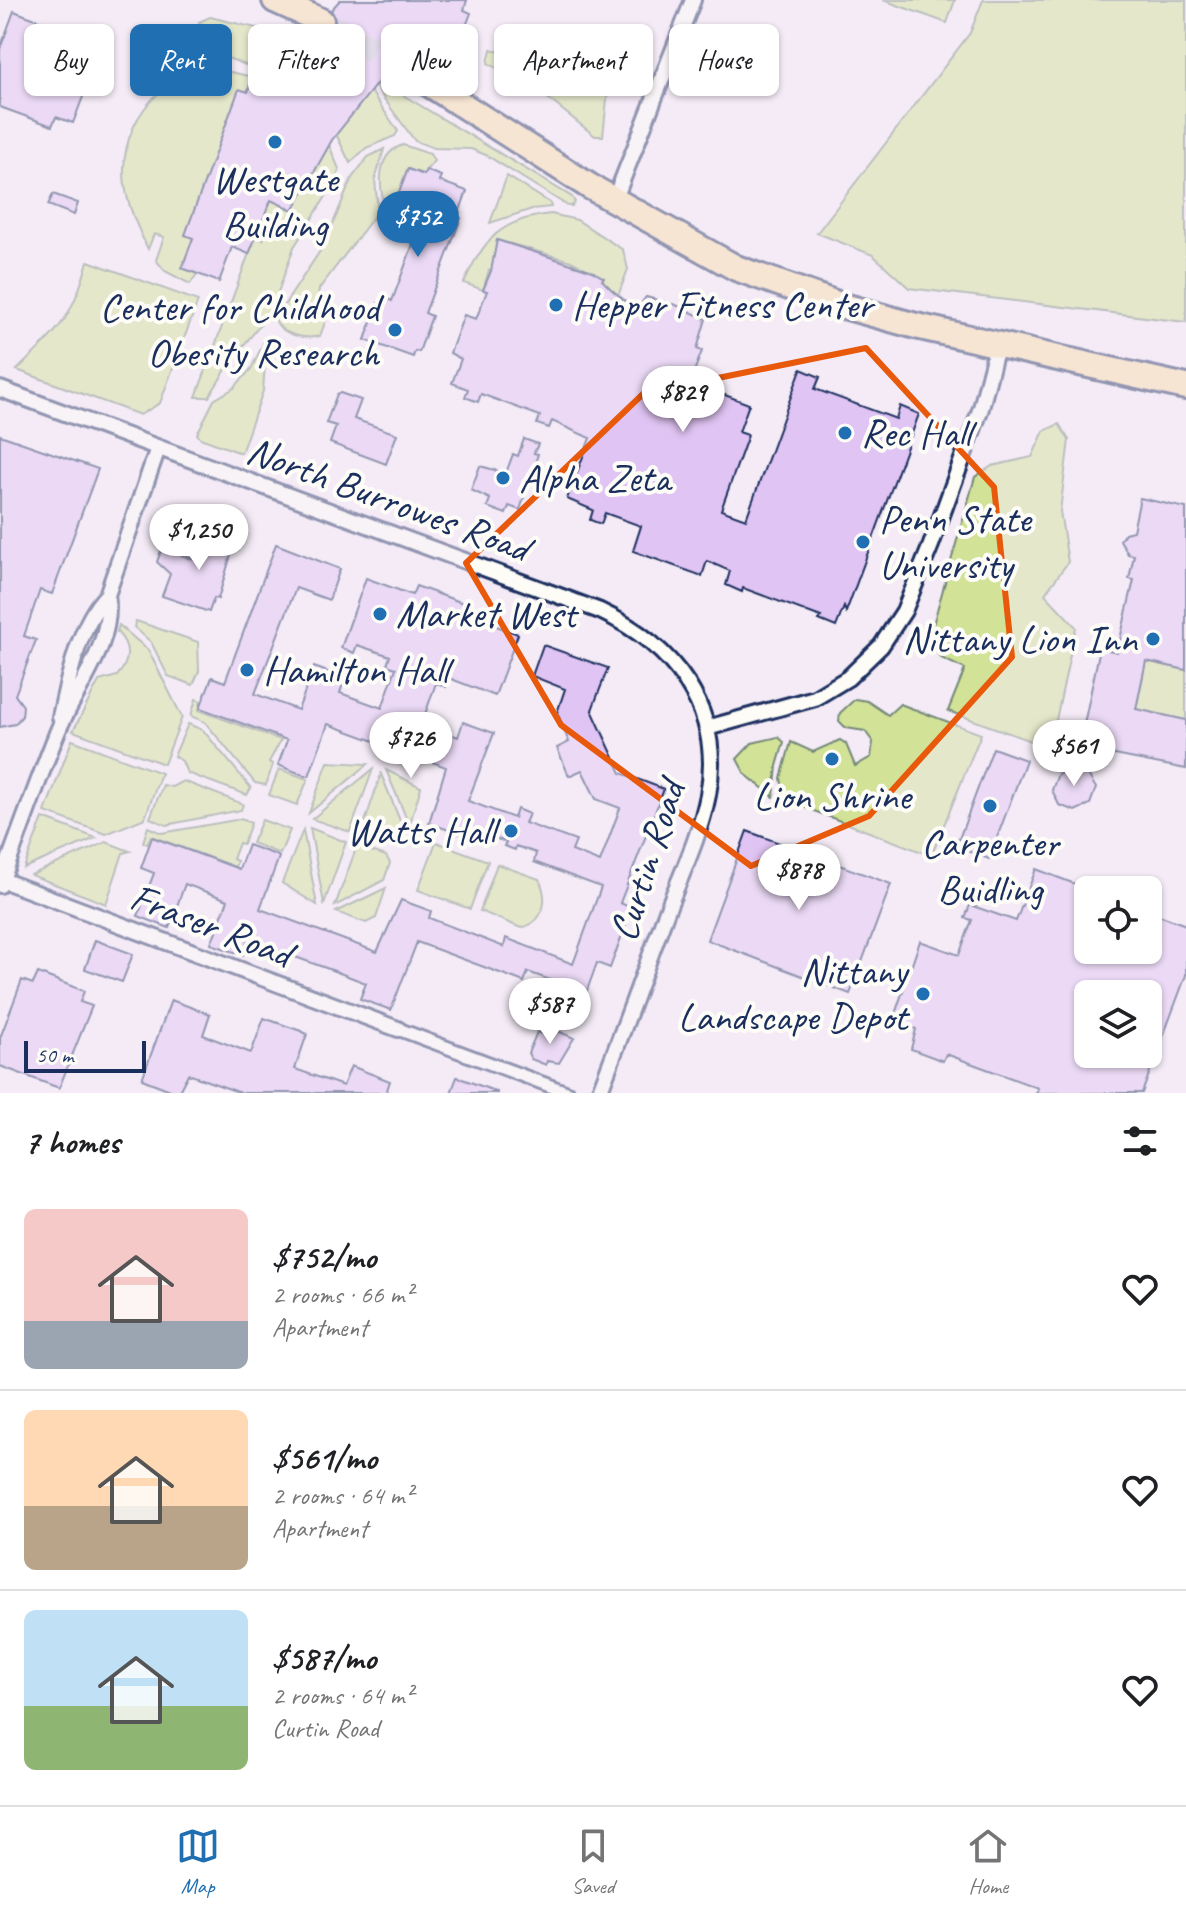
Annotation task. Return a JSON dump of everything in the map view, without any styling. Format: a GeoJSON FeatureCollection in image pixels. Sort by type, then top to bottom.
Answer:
{"type":"FeatureCollection","features":[{"type":"Feature","properties":{"kind":"main road"},"geometry":{"type":"LineString","coordinates":[[275,0],[321,21]]}},
{"type":"Feature","properties":{"kind":"main road"},"geometry":{"type":"LineString","coordinates":[[449,96],[614,201],[736,268],[840,305],[997,346],[1186,387]]}},
{"type":"Feature","properties":{"kind":"street"},"geometry":{"type":"LineString","coordinates":[[614,201],[693,0]]}},
{"type":"Feature","properties":{"kind":"street"},"geometry":{"type":"LineString","coordinates":[[707,728],[815,698],[848,678],[881,646],[904,611],[931,545],[981,408],[997,346]]}},
{"type":"Feature","properties":{"kind":"street","name":"North Burrowes Road"},"geometry":{"type":"LineString","coordinates":[[0,389],[629,625],[656,644],[678,667],[707,728]]}},
{"type":"Feature","properties":{"kind":"street"},"geometry":{"type":"LineString","coordinates":[[1,882],[58,729],[66,689],[81,644],[97,607],[107,595],[158,448]]}},
{"type":"Feature","properties":{"kind":"street","name":"Curtin Road"},"geometry":{"type":"LineString","coordinates":[[599,1093],[704,812],[709,792],[707,728]]}},
{"type":"Feature","properties":{"kind":"street","name":"Fraser Road"},"geometry":{"type":"LineString","coordinates":[[1,882],[398,1029]]}},
{"type":"Feature","properties":{"kind":"street"},"geometry":{"type":"LineString","coordinates":[[398,1029],[569,1093]]}},
{"type":"Feature","properties":{"kind":"highlighted area"},"geometry":{"type":"Polygon","coordinates":[[[866,348],[994,487],[1012,657],[869,816],[751,866],[561,725],[466,563],[644,393],[866,348]]]}},
{"type":"Feature","properties":{"kind":"green space"},"geometry":{"type":"Polygon","coordinates":[[[883,0],[955,0],[947,23],[883,0]]]}},
{"type":"Feature","properties":{"kind":"green space"},"geometry":{"type":"Polygon","coordinates":[[[983,0],[1186,0],[1186,322],[909,288],[873,255],[817,233],[970,33],[983,0]]]}},
{"type":"Feature","properties":{"kind":"green space"},"geometry":{"type":"Polygon","coordinates":[[[210,17],[248,26],[248,66],[232,60],[232,24],[199,22],[210,17]]]}},
{"type":"Feature","properties":{"kind":"green space"},"geometry":{"type":"Polygon","coordinates":[[[491,49],[494,50],[494,66],[488,63],[491,49]]]}},
{"type":"Feature","properties":{"kind":"green space"},"geometry":{"type":"Polygon","coordinates":[[[232,72],[248,76],[248,89],[186,235],[193,238],[182,268],[197,274],[190,284],[165,271],[156,260],[164,237],[154,234],[148,249],[132,214],[124,169],[133,127],[155,96],[232,96],[232,72]]]}},
{"type":"Feature","properties":{"kind":"green space"},"geometry":{"type":"Polygon","coordinates":[[[378,80],[381,82],[381,95],[374,85],[378,80]]]}},
{"type":"Feature","properties":{"kind":"green space"},"geometry":{"type":"Polygon","coordinates":[[[370,90],[398,131],[395,136],[366,148],[350,163],[336,134],[370,90]]]}},
{"type":"Feature","properties":{"kind":"green space"},"geometry":{"type":"Polygon","coordinates":[[[382,96],[405,96],[572,197],[575,202],[568,206],[486,155],[471,149],[434,148],[415,141],[382,96]]]}},
{"type":"Feature","properties":{"kind":"green space"},"geometry":{"type":"Polygon","coordinates":[[[545,96],[607,96],[603,136],[595,136],[545,96]]]}},
{"type":"Feature","properties":{"kind":"green space"},"geometry":{"type":"Polygon","coordinates":[[[329,145],[339,169],[337,179],[294,247],[271,312],[233,358],[209,397],[196,397],[255,237],[263,240],[267,231],[259,228],[271,200],[293,210],[329,145]]]}},
{"type":"Feature","properties":{"kind":"green space"},"geometry":{"type":"Polygon","coordinates":[[[403,145],[430,154],[434,161],[423,174],[407,169],[388,221],[381,189],[382,167],[393,150],[403,145]]]}},
{"type":"Feature","properties":{"kind":"green space"},"geometry":{"type":"Polygon","coordinates":[[[384,149],[375,180],[378,211],[319,289],[317,304],[327,317],[320,336],[300,337],[287,332],[275,319],[324,245],[352,178],[368,157],[384,149]]]}},
{"type":"Feature","properties":{"kind":"green space"},"geometry":{"type":"Polygon","coordinates":[[[507,176],[550,203],[551,207],[532,209],[490,223],[507,176]]]}},
{"type":"Feature","properties":{"kind":"green space"},"geometry":{"type":"Polygon","coordinates":[[[551,214],[577,220],[623,250],[628,269],[618,296],[602,281],[603,278],[571,261],[497,240],[493,271],[489,270],[483,290],[464,283],[479,254],[496,234],[519,221],[551,214]]]}},
{"type":"Feature","properties":{"kind":"green space"},"geometry":{"type":"Polygon","coordinates":[[[88,261],[198,301],[160,403],[140,415],[17,370],[44,344],[70,311],[88,261]]]}},
{"type":"Feature","properties":{"kind":"green space"},"geometry":{"type":"Polygon","coordinates":[[[267,336],[263,391],[241,453],[200,438],[197,434],[214,400],[234,388],[251,369],[267,336]]]}},
{"type":"Feature","properties":{"kind":"green space"},"geometry":{"type":"Polygon","coordinates":[[[1059,424],[1069,440],[1060,511],[1068,562],[1045,594],[1076,627],[1050,748],[948,711],[965,669],[941,658],[928,642],[975,477],[992,466],[1032,457],[1044,431],[1059,424]]]}},
{"type":"Feature","properties":{"kind":"green space"},"geometry":{"type":"Polygon","coordinates":[[[136,621],[198,642],[199,671],[193,685],[168,676],[151,642],[134,627],[136,621]]]}},
{"type":"Feature","properties":{"kind":"green space"},"geometry":{"type":"Polygon","coordinates":[[[119,625],[148,650],[182,717],[164,764],[73,731],[99,681],[117,676],[124,665],[127,648],[117,632],[119,625]]]}},
{"type":"Feature","properties":{"kind":"green space"},"geometry":{"type":"Polygon","coordinates":[[[1146,661],[1186,670],[1186,720],[1136,709],[1146,661]]]}},
{"type":"Feature","properties":{"kind":"green space"},"geometry":{"type":"Polygon","coordinates":[[[196,699],[201,701],[199,710],[281,740],[269,762],[273,764],[266,785],[255,783],[205,722],[191,716],[196,699]]]}},
{"type":"Feature","properties":{"kind":"green space"},"geometry":{"type":"Polygon","coordinates":[[[855,699],[867,701],[888,715],[900,704],[981,734],[933,852],[927,854],[785,800],[781,778],[791,742],[813,752],[840,740],[846,744],[855,766],[871,757],[873,742],[865,731],[846,728],[839,721],[840,713],[855,699]]]}},
{"type":"Feature","properties":{"kind":"green space"},"geometry":{"type":"Polygon","coordinates":[[[188,724],[203,730],[251,788],[247,795],[187,773],[182,761],[174,756],[188,724]]]}},
{"type":"Feature","properties":{"kind":"green space"},"geometry":{"type":"Polygon","coordinates":[[[778,737],[784,742],[777,766],[774,797],[745,774],[737,759],[752,743],[778,737]]]}},
{"type":"Feature","properties":{"kind":"green space"},"geometry":{"type":"Polygon","coordinates":[[[72,740],[161,773],[145,818],[106,834],[45,812],[72,740]]]}},
{"type":"Feature","properties":{"kind":"green space"},"geometry":{"type":"Polygon","coordinates":[[[328,762],[368,764],[309,813],[328,762]]]}},
{"type":"Feature","properties":{"kind":"green space"},"geometry":{"type":"Polygon","coordinates":[[[279,769],[308,779],[297,805],[269,795],[279,769]]]}},
{"type":"Feature","properties":{"kind":"green space"},"geometry":{"type":"Polygon","coordinates":[[[373,769],[350,832],[312,819],[373,769]]]}},
{"type":"Feature","properties":{"kind":"green space"},"geometry":{"type":"Polygon","coordinates":[[[386,770],[421,787],[410,823],[408,822],[386,770]]]}},
{"type":"Feature","properties":{"kind":"green space"},"geometry":{"type":"Polygon","coordinates":[[[381,774],[403,828],[396,846],[360,837],[381,774]]]}},
{"type":"Feature","properties":{"kind":"green space"},"geometry":{"type":"Polygon","coordinates":[[[183,781],[243,804],[241,810],[166,825],[150,818],[163,785],[172,787],[183,781]]]}},
{"type":"Feature","properties":{"kind":"green space"},"geometry":{"type":"Polygon","coordinates":[[[43,818],[96,838],[24,868],[43,818]]]}},
{"type":"Feature","properties":{"kind":"green space"},"geometry":{"type":"Polygon","coordinates":[[[241,819],[251,823],[233,859],[237,861],[235,867],[151,836],[147,844],[143,842],[148,827],[162,833],[241,819]]]}},
{"type":"Feature","properties":{"kind":"green space"},"geometry":{"type":"Polygon","coordinates":[[[262,820],[290,830],[280,854],[252,843],[262,820]]]}},
{"type":"Feature","properties":{"kind":"green space"},"geometry":{"type":"Polygon","coordinates":[[[310,828],[346,842],[324,904],[310,828]]]}},
{"type":"Feature","properties":{"kind":"green space"},"geometry":{"type":"Polygon","coordinates":[[[303,830],[317,905],[282,883],[303,830]]]}},
{"type":"Feature","properties":{"kind":"green space"},"geometry":{"type":"Polygon","coordinates":[[[106,842],[130,851],[123,853],[106,904],[31,875],[106,842]]]}},
{"type":"Feature","properties":{"kind":"green space"},"geometry":{"type":"Polygon","coordinates":[[[436,842],[488,861],[470,909],[418,890],[436,842]]]}},
{"type":"Feature","properties":{"kind":"green space"},"geometry":{"type":"Polygon","coordinates":[[[357,846],[386,856],[390,863],[384,880],[335,906],[357,846]]]}},
{"type":"Feature","properties":{"kind":"green space"},"geometry":{"type":"Polygon","coordinates":[[[497,864],[539,879],[544,895],[543,909],[529,925],[521,928],[480,911],[497,864]]]}},
{"type":"Feature","properties":{"kind":"green space"},"geometry":{"type":"Polygon","coordinates":[[[386,888],[376,918],[366,923],[336,912],[386,888]]]}},
{"type":"Feature","properties":{"kind":"building","name":"Westgate Building"},"geometry":{"type":"Polygon","coordinates":[[[340,0],[467,0],[464,10],[471,13],[467,24],[381,24],[381,78],[332,140],[293,210],[271,200],[249,254],[232,247],[219,282],[182,268],[193,238],[185,235],[239,89],[248,92],[248,96],[365,96],[365,24],[334,24],[336,20],[331,10],[340,0]]]}},
{"type":"Feature","properties":{"kind":"building"},"geometry":{"type":"Polygon","coordinates":[[[14,11],[49,24],[24,24],[24,96],[83,96],[73,123],[56,117],[52,126],[0,107],[0,49],[14,11]]]}},
{"type":"Feature","properties":{"kind":"building"},"geometry":{"type":"Polygon","coordinates":[[[408,169],[424,175],[426,170],[441,176],[439,181],[467,191],[458,216],[461,218],[425,313],[432,316],[419,352],[415,351],[413,357],[365,340],[378,303],[382,305],[385,298],[392,301],[416,236],[387,225],[408,169]]]}},
{"type":"Feature","properties":{"kind":"building"},"geometry":{"type":"Polygon","coordinates":[[[53,194],[78,203],[74,215],[48,205],[53,194]]]}},
{"type":"Feature","properties":{"kind":"building","name":"Rec Hall"},"geometry":{"type":"Polygon","coordinates":[[[497,240],[590,270],[604,278],[602,280],[611,289],[636,310],[646,297],[676,305],[706,319],[697,349],[702,351],[690,382],[749,404],[739,432],[748,435],[721,510],[746,519],[801,369],[820,377],[815,389],[896,419],[900,406],[919,414],[846,612],[844,607],[836,627],[819,620],[821,617],[743,588],[742,592],[726,585],[730,571],[707,561],[702,576],[633,551],[641,526],[605,513],[601,524],[590,520],[593,510],[567,499],[590,438],[552,421],[549,428],[537,424],[540,416],[481,394],[478,402],[465,397],[468,389],[452,383],[461,359],[450,353],[464,315],[476,319],[487,291],[483,290],[491,271],[497,240]]]}},
{"type":"Feature","properties":{"kind":"building"},"geometry":{"type":"Polygon","coordinates":[[[340,393],[361,400],[354,419],[397,434],[386,464],[330,443],[336,426],[326,423],[340,393]]]}},
{"type":"Feature","properties":{"kind":"building"},"geometry":{"type":"Polygon","coordinates":[[[0,435],[98,469],[52,594],[40,590],[24,636],[36,640],[15,695],[23,706],[22,716],[15,724],[0,727],[0,435]]]}},
{"type":"Feature","properties":{"kind":"building","name":"Alpha Zeta"},"geometry":{"type":"Polygon","coordinates":[[[524,439],[538,444],[534,453],[538,454],[520,510],[509,506],[506,514],[487,507],[490,499],[471,490],[480,466],[506,473],[513,454],[518,456],[524,439]]]}},
{"type":"Feature","properties":{"kind":"building","name":"Nittany Lion Inn"},"geometry":{"type":"Polygon","coordinates":[[[1140,498],[1186,508],[1186,670],[1146,661],[1136,709],[1186,720],[1186,769],[1079,748],[1100,648],[1117,652],[1134,580],[1129,579],[1134,555],[1128,554],[1120,540],[1125,533],[1133,531],[1140,498]]]}},
{"type":"Feature","properties":{"kind":"building"},"geometry":{"type":"Polygon","coordinates":[[[226,519],[240,524],[218,599],[214,598],[209,612],[162,596],[170,574],[157,562],[162,548],[203,563],[214,551],[226,519]]]}},
{"type":"Feature","properties":{"kind":"building"},"geometry":{"type":"Polygon","coordinates":[[[276,544],[340,569],[329,600],[296,588],[255,694],[298,710],[314,667],[345,678],[340,693],[382,708],[396,668],[387,665],[390,656],[357,645],[354,653],[341,648],[366,578],[412,595],[416,586],[466,604],[475,609],[472,617],[518,634],[495,696],[449,678],[446,687],[436,683],[422,723],[458,737],[463,722],[494,733],[468,801],[514,818],[517,809],[529,814],[525,823],[576,841],[572,851],[600,862],[620,808],[596,799],[582,770],[569,776],[557,748],[569,742],[557,713],[565,689],[532,676],[543,645],[608,668],[592,710],[621,773],[664,789],[620,903],[632,908],[610,968],[597,963],[586,993],[528,972],[524,982],[417,942],[391,1010],[360,999],[366,983],[337,972],[248,940],[243,955],[211,944],[228,900],[185,884],[169,928],[138,916],[154,873],[141,868],[152,837],[239,869],[248,845],[279,857],[260,909],[377,952],[401,900],[431,911],[429,918],[504,947],[506,938],[573,964],[601,887],[534,862],[536,853],[516,846],[515,850],[504,846],[506,842],[465,828],[460,834],[429,823],[446,767],[328,724],[309,776],[306,776],[278,765],[287,740],[200,708],[212,677],[225,682],[276,544]]]}},
{"type":"Feature","properties":{"kind":"building","name":"Carpenter Buidling"},"geometry":{"type":"Polygon","coordinates":[[[993,748],[1026,760],[989,859],[956,847],[993,748]]]}},
{"type":"Feature","properties":{"kind":"building"},"geometry":{"type":"Polygon","coordinates":[[[1077,756],[1096,788],[1090,804],[1075,811],[1059,805],[1052,790],[1058,774],[1074,767],[1077,756]]]}},
{"type":"Feature","properties":{"kind":"building"},"geometry":{"type":"Polygon","coordinates":[[[747,831],[891,884],[850,994],[707,940],[747,831]]]}},
{"type":"Feature","properties":{"kind":"building"},"geometry":{"type":"Polygon","coordinates":[[[1036,869],[1074,884],[1074,964],[1162,964],[1162,916],[1186,925],[1186,975],[1162,1039],[1162,980],[1074,980],[1074,1068],[1151,1068],[1142,1093],[1036,1093],[1038,1088],[946,1054],[943,1061],[911,1049],[916,1029],[893,1020],[920,941],[959,955],[972,920],[965,918],[970,905],[1016,921],[1036,869]]]}},
{"type":"Feature","properties":{"kind":"building"},"geometry":{"type":"Polygon","coordinates":[[[95,940],[133,954],[122,982],[85,969],[95,940]]]}},
{"type":"Feature","properties":{"kind":"building"},"geometry":{"type":"Polygon","coordinates":[[[38,973],[84,991],[80,1002],[92,1006],[59,1088],[0,1066],[0,1038],[22,980],[33,984],[38,973]]]}},
{"type":"Feature","properties":{"kind":"building"},"geometry":{"type":"Polygon","coordinates":[[[171,1000],[210,1014],[203,1035],[251,1053],[264,1018],[301,1031],[307,1034],[295,1069],[343,1086],[351,1066],[390,1081],[386,1093],[241,1093],[188,1074],[178,1093],[142,1079],[171,1000]]]}},
{"type":"Feature","properties":{"kind":"building"},"geometry":{"type":"Polygon","coordinates":[[[546,1026],[574,1038],[559,1063],[547,1061],[546,1065],[531,1059],[528,1053],[537,1032],[543,1034],[546,1026]]]}},
{"type":"Feature","properties":{"kind":"building"},"geometry":{"type":"Polygon","coordinates":[[[457,1077],[497,1092],[497,1093],[451,1093],[457,1077]]]}},
{"type":"Feature","properties":{"kind":"tunnel"},"geometry":{"type":"LineString","coordinates":[[321,21],[381,54]]}},
{"type":"Feature","properties":{"kind":"place","name":"Westgate Building"},"geometry":{"type":"Point","coordinates":[275,142]}},
{"type":"Feature","properties":{"kind":"place","name":"Hepper Fitness Center"},"geometry":{"type":"Point","coordinates":[556,305]}},
{"type":"Feature","properties":{"kind":"place","name":"Center for Childhood Obesity Research"},"geometry":{"type":"Point","coordinates":[395,330]}},
{"type":"Feature","properties":{"kind":"place","name":"Rec Hall"},"geometry":{"type":"Point","coordinates":[845,433]}},
{"type":"Feature","properties":{"kind":"place","name":"Alpha Zeta"},"geometry":{"type":"Point","coordinates":[503,478]}},
{"type":"Feature","properties":{"kind":"place","name":"Penn State University"},"geometry":{"type":"Point","coordinates":[863,542]}},
{"type":"Feature","properties":{"kind":"place","name":"Market West"},"geometry":{"type":"Point","coordinates":[380,614]}},
{"type":"Feature","properties":{"kind":"place","name":"Nittany Lion Inn"},"geometry":{"type":"Point","coordinates":[1153,639]}},
{"type":"Feature","properties":{"kind":"place","name":"Hamilton Hall"},"geometry":{"type":"Point","coordinates":[247,670]}},
{"type":"Feature","properties":{"kind":"place","name":"Lion Shrine"},"geometry":{"type":"Point","coordinates":[832,759]}},
{"type":"Feature","properties":{"kind":"place","name":"Carpenter Buidling"},"geometry":{"type":"Point","coordinates":[990,806]}},
{"type":"Feature","properties":{"kind":"place","name":"Watts Hall"},"geometry":{"type":"Point","coordinates":[511,831]}},
{"type":"Feature","properties":{"kind":"place","name":"Nittany Landscape Depot"},"geometry":{"type":"Point","coordinates":[923,994]}}]}
